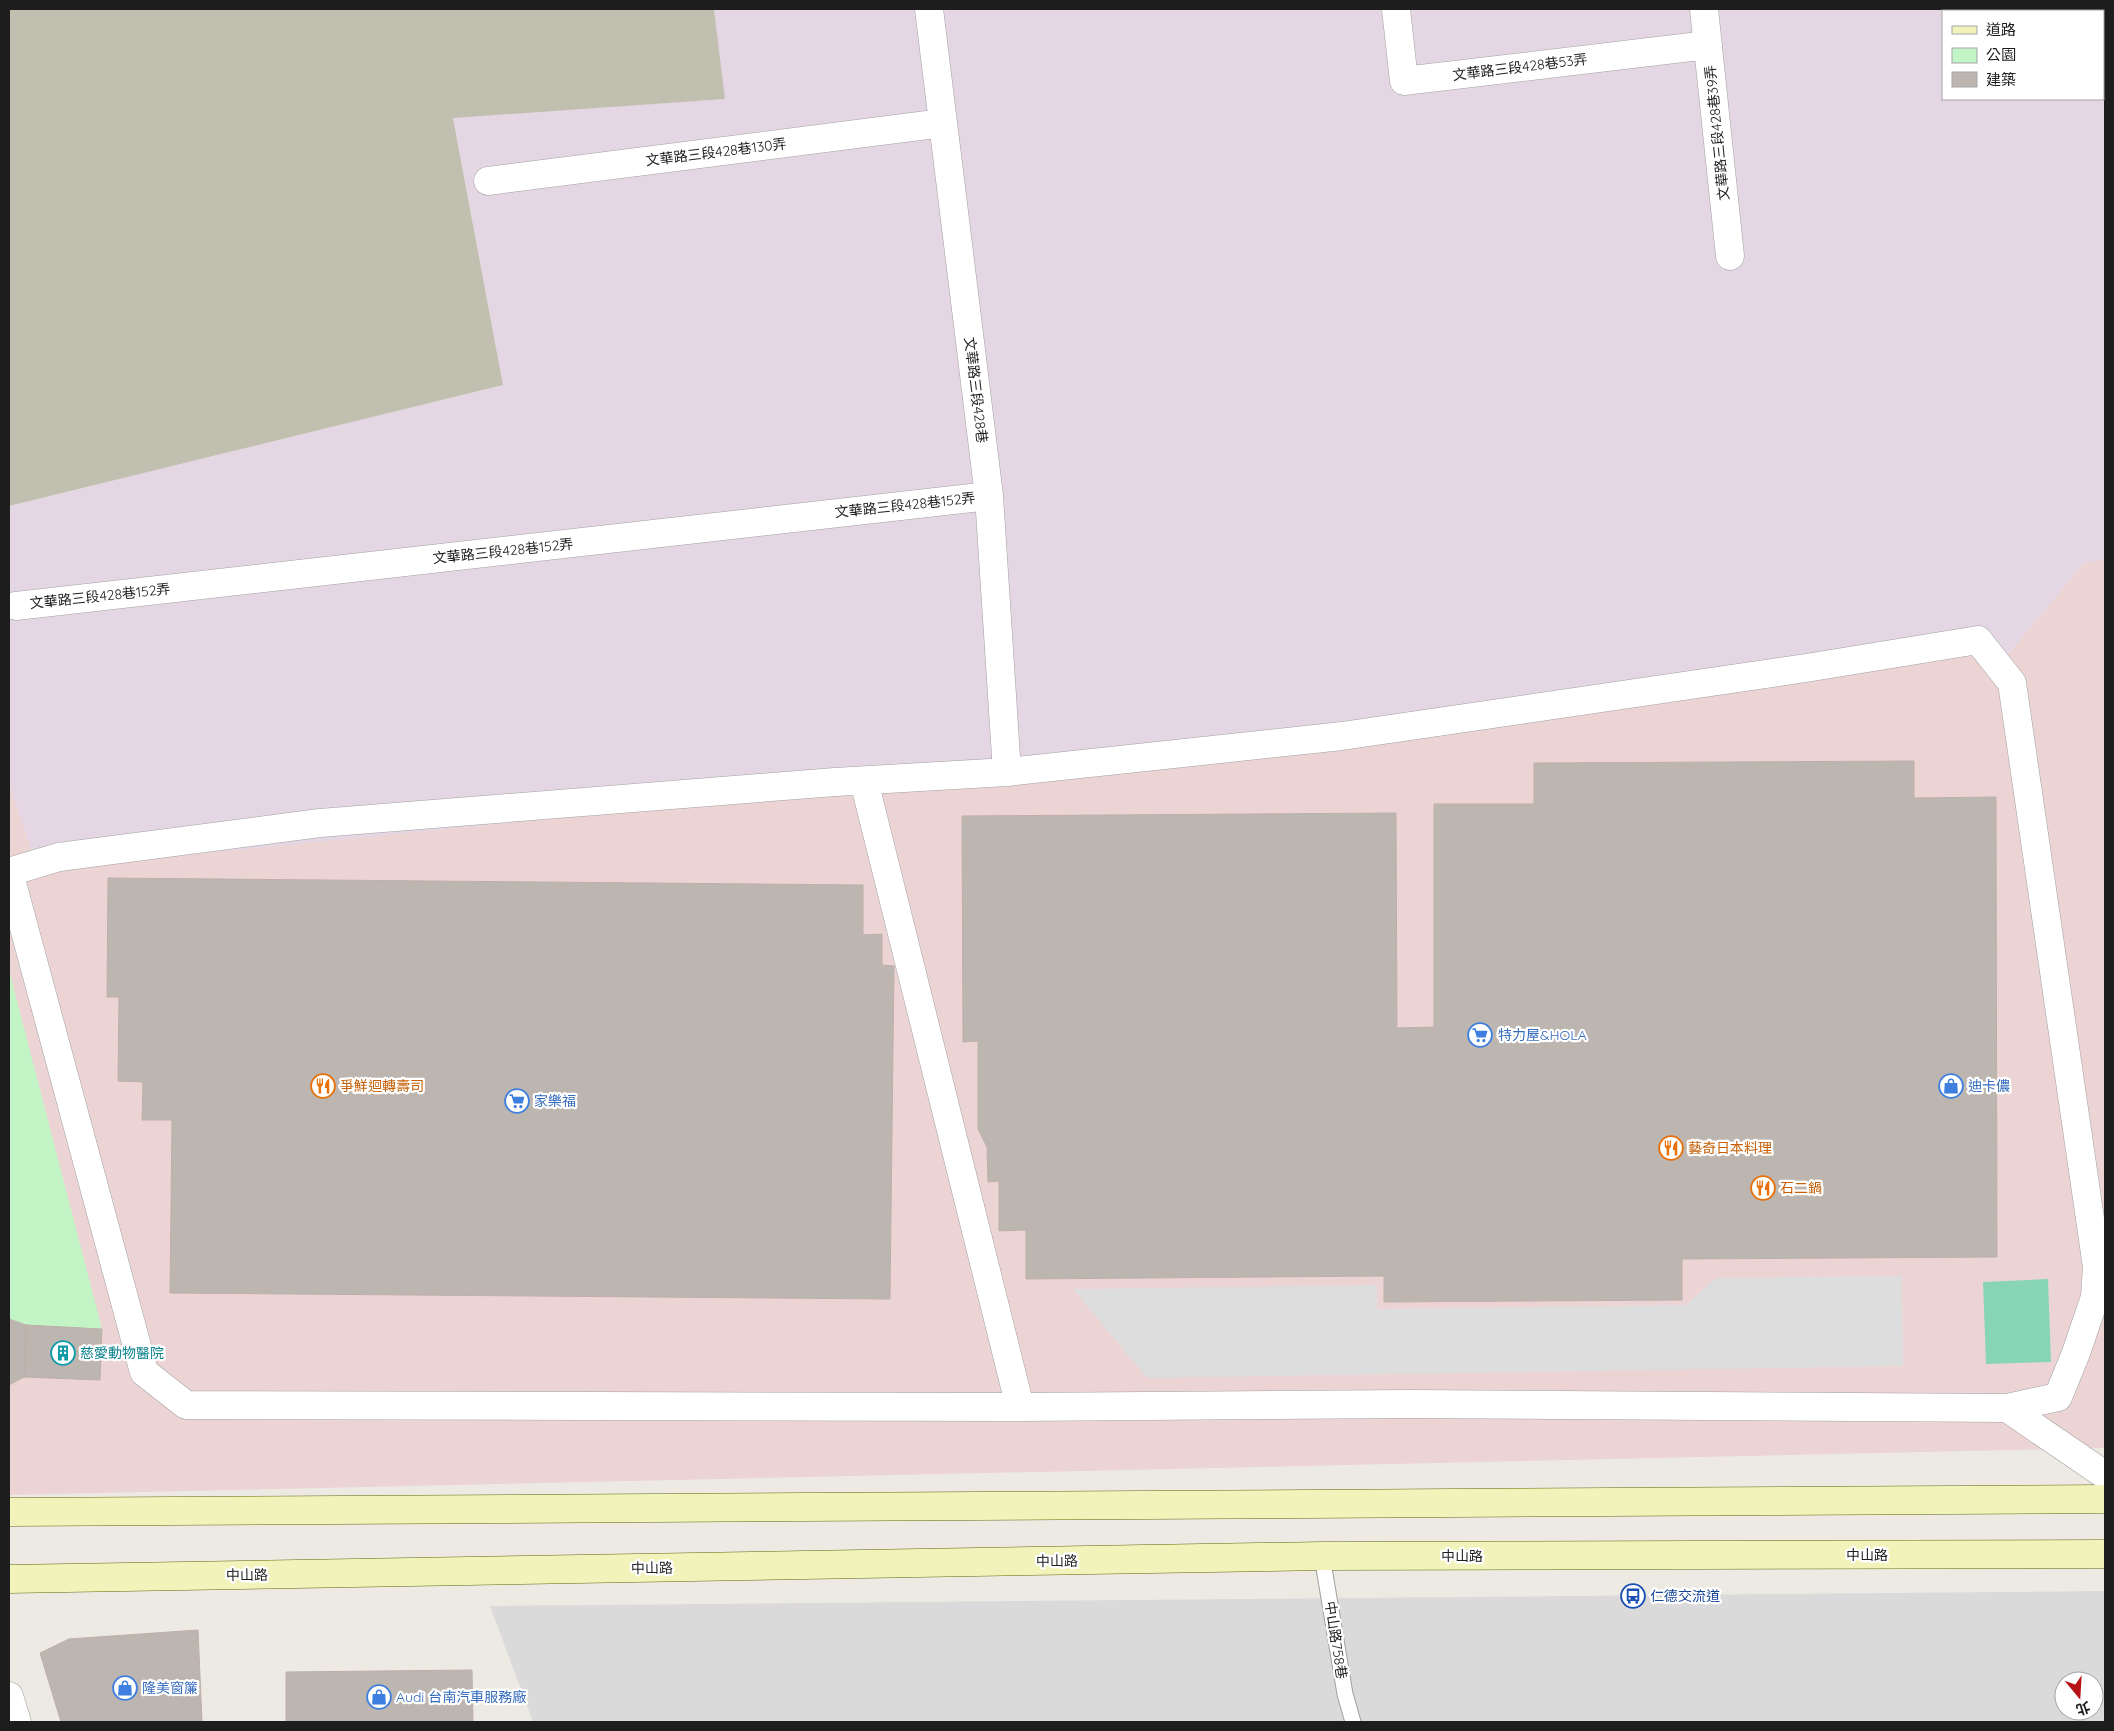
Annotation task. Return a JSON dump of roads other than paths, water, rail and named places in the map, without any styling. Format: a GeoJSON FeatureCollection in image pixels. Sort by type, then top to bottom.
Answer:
{"type":"FeatureCollection","features":[{"type":"Feature","properties":{"kind":"main road"},"geometry":{"type":"LineString","coordinates":[[9,1512],[2105,1499]]}},
{"type":"Feature","properties":{"kind":"main road","name":"中山路"},"geometry":{"type":"LineString","coordinates":[[9,1579],[1322,1556],[2105,1554]]}},
{"type":"Feature","properties":{"kind":"street","name":"文華路三段428巷"},"geometry":{"type":"LineString","coordinates":[[929,9],[989,496],[1007,772]]}},
{"type":"Feature","properties":{"kind":"street","name":"文華路三段428巷53弄"},"geometry":{"type":"LineString","coordinates":[[1396,9],[1404,81],[1708,45]]}},
{"type":"Feature","properties":{"kind":"street","name":"文華路三段428巷39弄"},"geometry":{"type":"LineString","coordinates":[[1704,9],[1730,256]]}},
{"type":"Feature","properties":{"kind":"street","name":"文華路三段428巷130弄"},"geometry":{"type":"LineString","coordinates":[[488,180],[943,123]]}},
{"type":"Feature","properties":{"kind":"street","name":"文華路三段428巷152弄"},"geometry":{"type":"LineString","coordinates":[[16,606],[989,496]]}},
{"type":"Feature","properties":{"kind":"street"},"geometry":{"type":"LineString","coordinates":[[1978,640],[2012,683],[2097,1267],[2095,1297],[2076,1353],[2058,1397],[2007,1408],[1410,1404],[1020,1406],[186,1405],[144,1372],[9,872],[59,857],[320,823],[864,781],[1007,772],[1342,736],[1806,668],[1978,640]]}},
{"type":"Feature","properties":{"kind":"street"},"geometry":{"type":"LineString","coordinates":[[864,781],[1020,1406]]}},
{"type":"Feature","properties":{"kind":"street"},"geometry":{"type":"LineString","coordinates":[[2007,1408],[2105,1474]]}},
{"type":"Feature","properties":{"kind":"street"},"geometry":{"type":"LineString","coordinates":[[9,1696],[17,1722]]}},
{"type":"Feature","properties":{"kind":"lane","name":"中山路758巷"},"geometry":{"type":"LineString","coordinates":[[1322,1556],[1345,1694],[1354,1722]]}},
{"type":"Feature","properties":{"kind":"place","name":"特力屋&HOLA"},"geometry":{"type":"Point","coordinates":[1480,1035]}},
{"type":"Feature","properties":{"kind":"place","name":"爭鮮迴轉壽司"},"geometry":{"type":"Point","coordinates":[323,1086]}},
{"type":"Feature","properties":{"kind":"place","name":"迪卡儂"},"geometry":{"type":"Point","coordinates":[1951,1086]}},
{"type":"Feature","properties":{"kind":"place","name":"家樂福"},"geometry":{"type":"Point","coordinates":[517,1101]}},
{"type":"Feature","properties":{"kind":"place","name":"藝奇日本料理"},"geometry":{"type":"Point","coordinates":[1671,1148]}},
{"type":"Feature","properties":{"kind":"place","name":"石二鍋"},"geometry":{"type":"Point","coordinates":[1763,1188]}},
{"type":"Feature","properties":{"kind":"place","name":"慈愛動物醫院"},"geometry":{"type":"Point","coordinates":[63,1353]}},
{"type":"Feature","properties":{"kind":"place","name":"仁德交流道"},"geometry":{"type":"Point","coordinates":[1633,1596]}},
{"type":"Feature","properties":{"kind":"place","name":"隆美窗簾"},"geometry":{"type":"Point","coordinates":[125,1688]}},
{"type":"Feature","properties":{"kind":"place","name":"Audi 台南汽車服務廠"},"geometry":{"type":"Point","coordinates":[379,1697]}}]}
